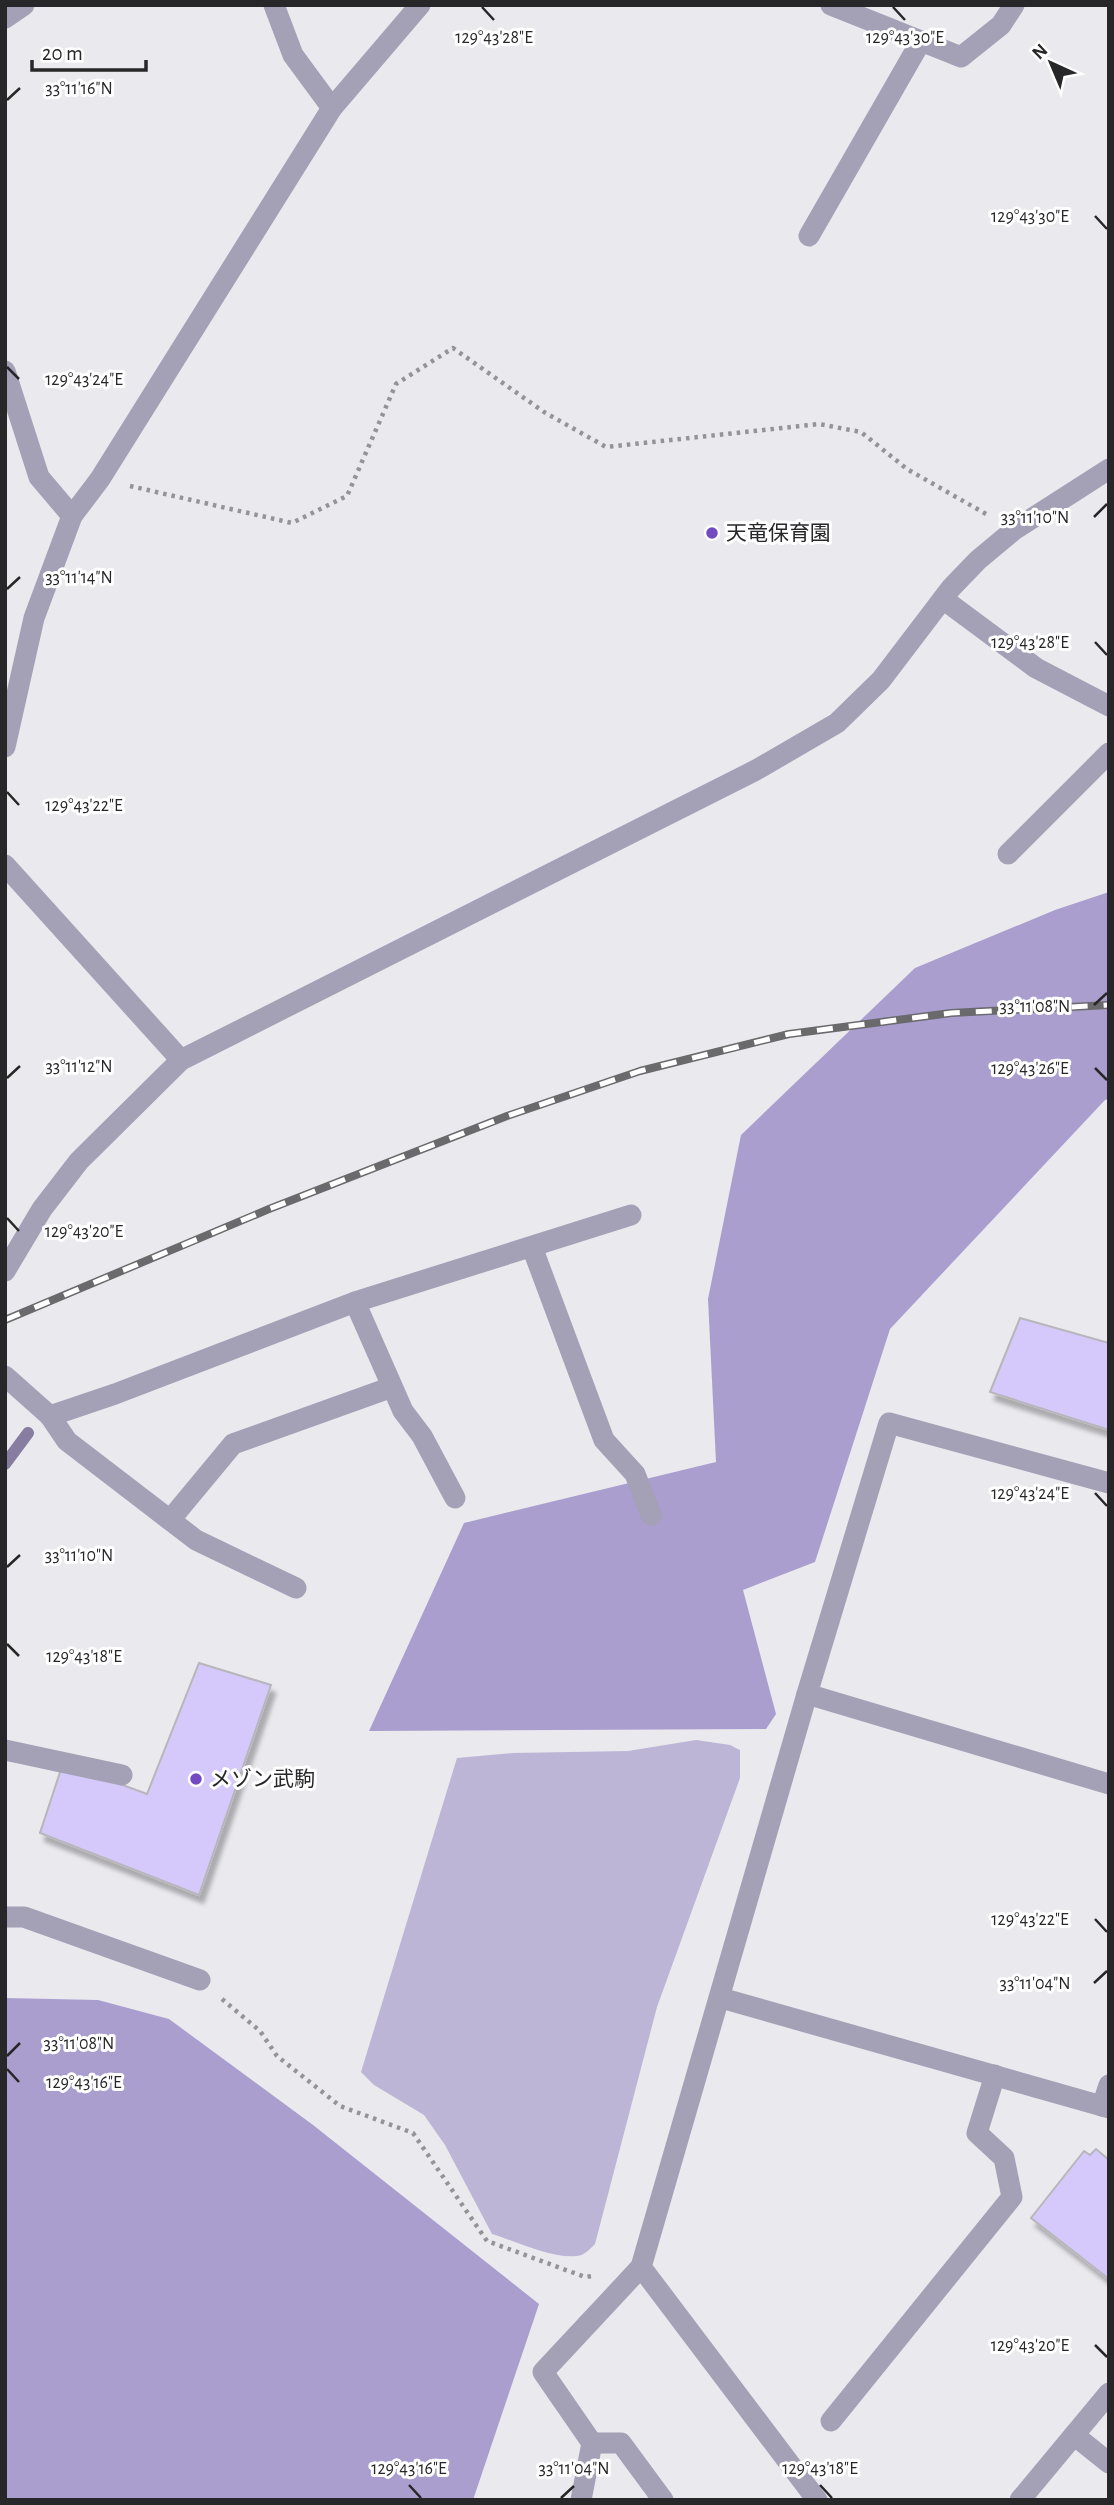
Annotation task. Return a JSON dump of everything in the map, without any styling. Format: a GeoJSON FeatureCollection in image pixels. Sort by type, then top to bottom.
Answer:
{"type":"FeatureCollection","features":[{"type":"Feature","properties":{"kind":"street"},"geometry":{"type":"LineString","coordinates":[[5,18],[24,5]]}},
{"type":"Feature","properties":{"kind":"street"},"geometry":{"type":"LineString","coordinates":[[274,5],[293,55],[332,108]]}},
{"type":"Feature","properties":{"kind":"street"},"geometry":{"type":"LineString","coordinates":[[5,747],[34,618],[72,516],[100,479],[332,108],[420,5]]}},
{"type":"Feature","properties":{"kind":"street"},"geometry":{"type":"LineString","coordinates":[[831,5],[961,57],[1001,25],[1014,5]]}},
{"type":"Feature","properties":{"kind":"street"},"geometry":{"type":"LineString","coordinates":[[810,236],[921,41]]}},
{"type":"Feature","properties":{"kind":"street"},"geometry":{"type":"LineString","coordinates":[[5,371],[39,477],[72,516]]}},
{"type":"Feature","properties":{"kind":"street"},"geometry":{"type":"LineString","coordinates":[[5,1271],[42,1209],[79,1161],[181,1060],[719,789],[837,723],[881,680],[943,599],[978,560],[1014,530],[1109,469]]}},
{"type":"Feature","properties":{"kind":"street"},"geometry":{"type":"LineString","coordinates":[[943,599],[1037,668],[1109,706]]}},
{"type":"Feature","properties":{"kind":"street"},"geometry":{"type":"LineString","coordinates":[[1009,854],[1109,753]]}},
{"type":"Feature","properties":{"kind":"street"},"geometry":{"type":"LineString","coordinates":[[5,865],[181,1060]]}},
{"type":"Feature","properties":{"kind":"street"},"geometry":{"type":"LineString","coordinates":[[50,1416],[115,1394],[355,1302],[631,1215]]}},
{"type":"Feature","properties":{"kind":"street"},"geometry":{"type":"LineString","coordinates":[[532,1247],[604,1440],[635,1474],[651,1516]]}},
{"type":"Feature","properties":{"kind":"street"},"geometry":{"type":"LineString","coordinates":[[355,1302],[403,1411],[422,1436],[456,1498]]}},
{"type":"Feature","properties":{"kind":"street"},"geometry":{"type":"LineString","coordinates":[[5,1376],[50,1416],[67,1441],[196,1540],[296,1588]]}},
{"type":"Feature","properties":{"kind":"street"},"geometry":{"type":"LineString","coordinates":[[170,1520],[233,1444],[392,1387]]}},
{"type":"Feature","properties":{"kind":"street"},"geometry":{"type":"LineString","coordinates":[[580,2500],[592,2443],[543,2372],[641,2267],[807,1694],[889,1423],[1109,1483]]}},
{"type":"Feature","properties":{"kind":"street"},"geometry":{"type":"LineString","coordinates":[[807,1694],[1109,1784]]}},
{"type":"Feature","properties":{"kind":"street"},"geometry":{"type":"LineString","coordinates":[[5,1750],[122,1775]]}},
{"type":"Feature","properties":{"kind":"street"},"geometry":{"type":"LineString","coordinates":[[5,1917],[24,1917],[200,1980]]}},
{"type":"Feature","properties":{"kind":"street"},"geometry":{"type":"LineString","coordinates":[[721,1998],[1106,2107],[1109,2085]]}},
{"type":"Feature","properties":{"kind":"street"},"geometry":{"type":"LineString","coordinates":[[831,2421],[1012,2197],[1004,2158],[977,2133],[995,2075]]}},
{"type":"Feature","properties":{"kind":"street"},"geometry":{"type":"LineString","coordinates":[[641,2267],[817,2500]]}},
{"type":"Feature","properties":{"kind":"street"},"geometry":{"type":"LineString","coordinates":[[1020,2500],[1109,2393]]}},
{"type":"Feature","properties":{"kind":"street"},"geometry":{"type":"LineString","coordinates":[[1074,2435],[1109,2463]]}},
{"type":"Feature","properties":{"kind":"street"},"geometry":{"type":"LineString","coordinates":[[592,2443],[621,2443],[663,2500]]}},
{"type":"Feature","properties":{"kind":"path"},"geometry":{"type":"LineString","coordinates":[[100,479],[292,523],[347,496],[396,384],[453,348],[544,412],[606,447],[819,424],[861,432],[907,469],[1014,530]]}},
{"type":"Feature","properties":{"kind":"path"},"geometry":{"type":"LineString","coordinates":[[200,1980],[260,2031],[277,2056],[340,2106],[413,2133],[488,2241],[585,2277],[641,2267]]}},
{"type":"Feature","properties":{"kind":"shaded area"},"geometry":{"type":"Polygon","coordinates":[[[1109,892],[1109,1099],[1105,1100],[890,1329],[815,1562],[743,1590],[776,1714],[766,1729],[369,1731],[464,1523],[716,1462],[708,1299],[741,1135],[915,968],[1055,910],[1109,892]]]}},
{"type":"Feature","properties":{"kind":"shaded area"},"geometry":{"type":"Polygon","coordinates":[[[696,1740],[730,1745],[740,1750],[740,1778],[657,2007],[595,2244],[587,2252],[567,2256],[492,2234],[445,2145],[424,2115],[374,2085],[361,2072],[457,1758],[513,1753],[628,1751],[696,1740]]]}},
{"type":"Feature","properties":{"kind":"shaded area"},"geometry":{"type":"Polygon","coordinates":[[[5,1998],[98,2000],[169,2019],[313,2125],[539,2304],[473,2500],[5,2500],[5,1998]]]}},
{"type":"Feature","properties":{"kind":"building"},"geometry":{"type":"Polygon","coordinates":[[[1020,1318],[1109,1343],[1109,1430],[990,1392],[1020,1318]]]}},
{"type":"Feature","properties":{"kind":"building","name":"メゾン武駒"},"geometry":{"type":"Polygon","coordinates":[[[199,1663],[271,1685],[199,1895],[40,1833],[63,1763],[147,1794],[199,1663]]]}},
{"type":"Feature","properties":{"kind":"building"},"geometry":{"type":"Polygon","coordinates":[[[1096,2149],[1109,2160],[1109,2279],[1031,2218],[1084,2151],[1090,2155],[1096,2149]]]}},
{"type":"Feature","properties":{"kind":"waterway"},"geometry":{"type":"LineString","coordinates":[[5,1464],[28,1433]]}},
{"type":"Feature","properties":{"kind":"railway"},"geometry":{"type":"LineString","coordinates":[[5,1320],[269,1209],[507,1116],[640,1071],[789,1034],[951,1013],[1109,1005]]}},
{"type":"Feature","properties":{"kind":"place","name":"天竜保育園"},"geometry":{"type":"Point","coordinates":[712,533]}},
{"type":"Feature","properties":{"kind":"place","name":"メゾン武駒"},"geometry":{"type":"Point","coordinates":[196,1779]}}]}
